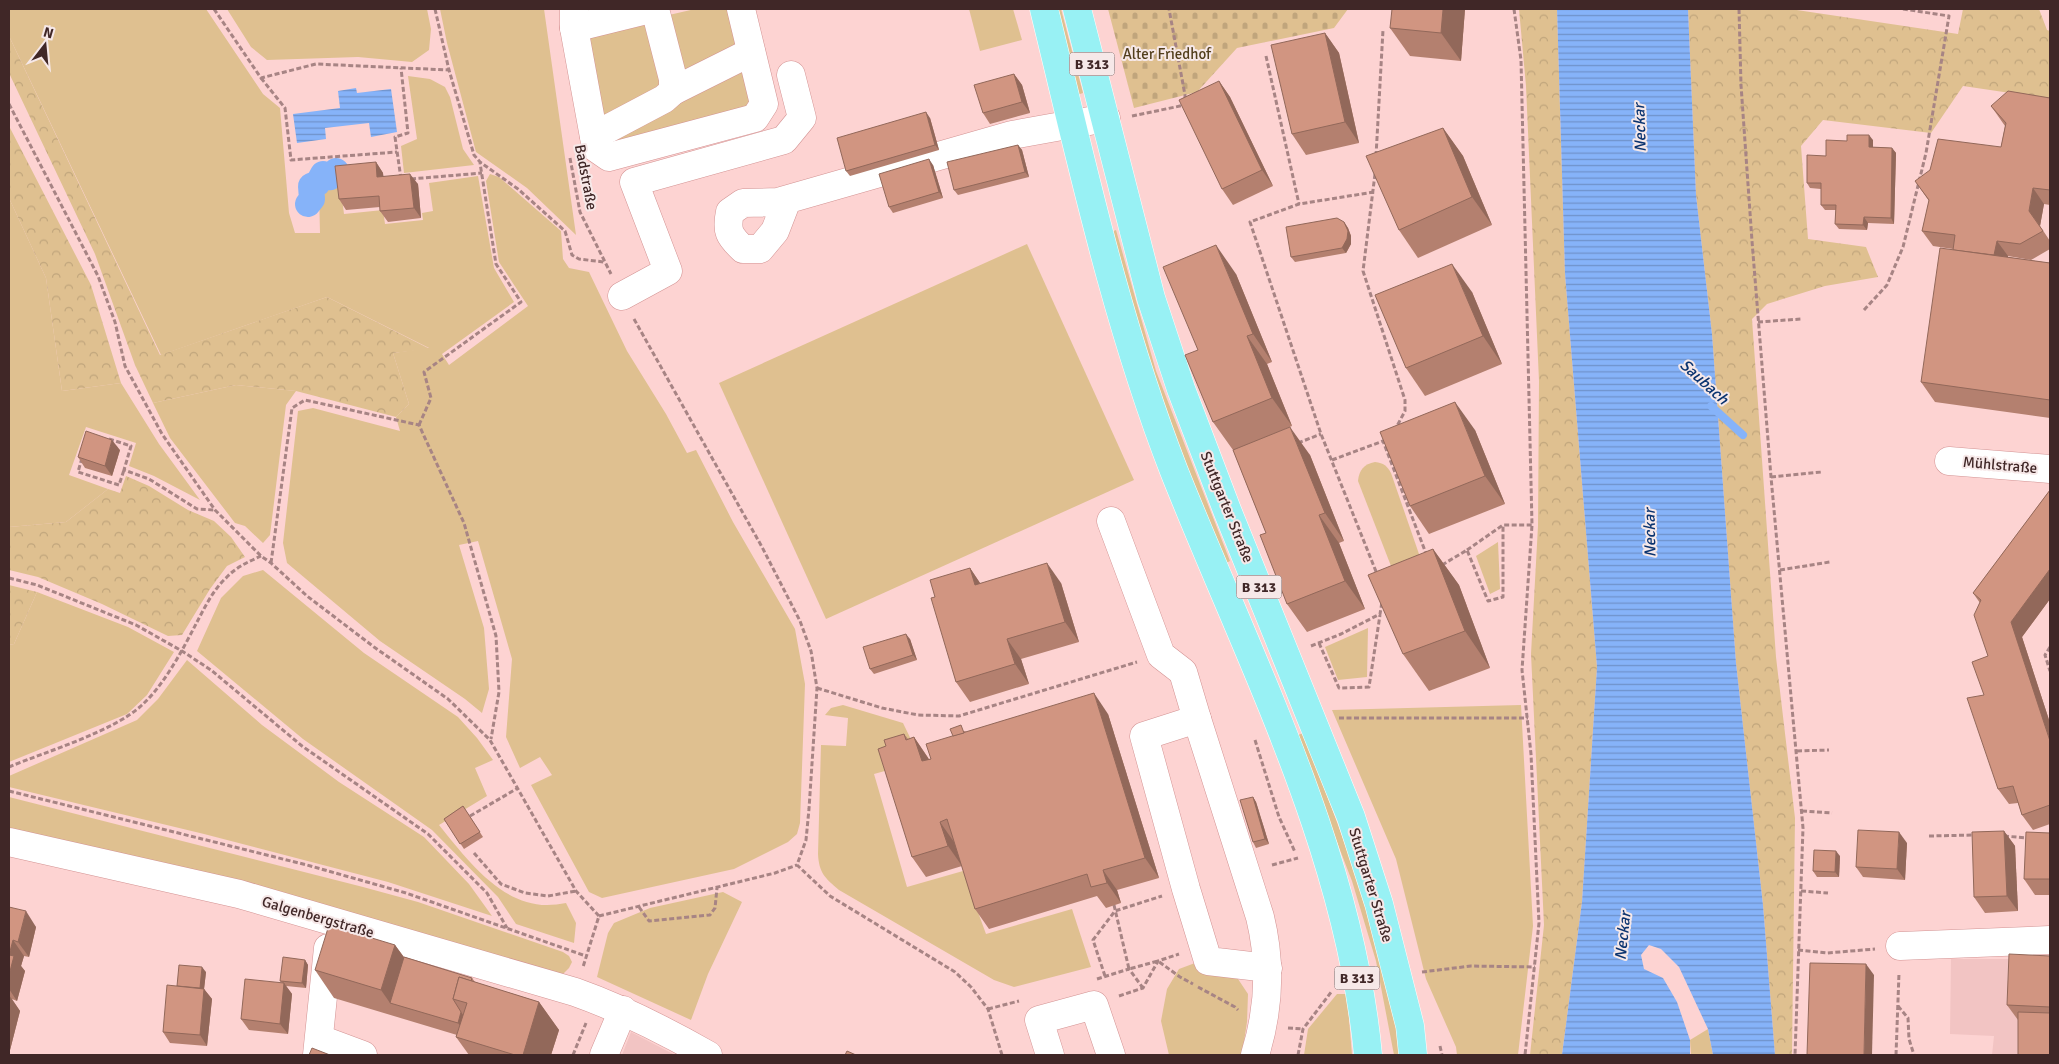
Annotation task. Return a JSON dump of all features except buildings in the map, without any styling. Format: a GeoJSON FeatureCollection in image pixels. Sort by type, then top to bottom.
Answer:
{"type":"FeatureCollection","features":[{"type":"Feature","properties":{"kind":"main road","name":"B 313"},"geometry":{"type":"LineString","coordinates":[[1044,9],[1140,379],[1175,471],[1300,778],[1320,834],[1353,954],[1365,1018],[1368,1055]]}},
{"type":"Feature","properties":{"kind":"main road","name":"Stuttgarter Straße"},"geometry":{"type":"LineString","coordinates":[[1077,9],[1118,117],[1151,298],[1181,389],[1227,510],[1354,826],[1379,904],[1410,1026],[1413,1055]]}},
{"type":"Feature","properties":{"kind":"street"},"geometry":{"type":"LineString","coordinates":[[651,9],[574,18],[596,148],[609,157],[755,118],[764,104],[741,9]]}},
{"type":"Feature","properties":{"kind":"street"},"geometry":{"type":"LineString","coordinates":[[655,9],[673,78],[673,91]]}},
{"type":"Feature","properties":{"kind":"street"},"geometry":{"type":"LineString","coordinates":[[594,136],[664,99],[673,91],[751,52]]}},
{"type":"Feature","properties":{"kind":"street"},"geometry":{"type":"LineString","coordinates":[[622,296],[668,271],[634,182],[784,140],[802,118],[791,75]]}},
{"type":"Feature","properties":{"kind":"street"},"geometry":{"type":"LineString","coordinates":[[787,200],[1012,135],[1118,117]]}},
{"type":"Feature","properties":{"kind":"street","name":"Mühlstraße"},"geometry":{"type":"LineString","coordinates":[[1950,461],[2050,469]]}},
{"type":"Feature","properties":{"kind":"street"},"geometry":{"type":"LineString","coordinates":[[1111,521],[1161,655],[1184,672],[1197,719],[1260,917],[1266,941],[1268,968],[1262,1025],[1255,1055]]}},
{"type":"Feature","properties":{"kind":"street"},"geometry":{"type":"LineString","coordinates":[[1197,719],[1144,736],[1183,879],[1208,962],[1268,968]]}},
{"type":"Feature","properties":{"kind":"street","name":"Galgenbergstraße"},"geometry":{"type":"LineString","coordinates":[[9,842],[239,894],[575,992],[655,1025],[708,1055]]}},
{"type":"Feature","properties":{"kind":"street"},"geometry":{"type":"LineString","coordinates":[[334,922],[327,951],[318,1047],[363,1055]]}},
{"type":"Feature","properties":{"kind":"street"},"geometry":{"type":"LineString","coordinates":[[1900,946],[2050,940]]}},
{"type":"Feature","properties":{"kind":"street"},"geometry":{"type":"LineString","coordinates":[[1050,1055],[1039,1020],[1094,1005],[1111,1055]]}},
{"type":"Feature","properties":{"kind":"street"},"geometry":{"type":"LineString","coordinates":[[604,1055],[622,1010]]}},
{"type":"Feature","properties":{"kind":"path"},"geometry":{"type":"LineString","coordinates":[[214,9],[261,78],[286,108],[290,160],[397,152]]}},
{"type":"Feature","properties":{"kind":"path"},"geometry":{"type":"LineString","coordinates":[[435,9],[449,70],[474,155],[480,162],[518,189],[565,231],[572,256],[579,259],[605,262]]}},
{"type":"Feature","properties":{"kind":"path"},"geometry":{"type":"LineString","coordinates":[[1118,117],[1185,105],[1185,95],[1169,9]]}},
{"type":"Feature","properties":{"kind":"path"},"geometry":{"type":"LineString","coordinates":[[1514,9],[1522,60],[1532,525],[1522,670],[1528,718],[1539,923],[1536,967],[1525,1055]]}},
{"type":"Feature","properties":{"kind":"path"},"geometry":{"type":"LineString","coordinates":[[1739,9],[1741,85],[1758,322],[1802,811],[1795,1055]]}},
{"type":"Feature","properties":{"kind":"path"},"geometry":{"type":"LineString","coordinates":[[1864,310],[1887,285],[1903,247],[1926,153],[1949,16],[1903,9]]}},
{"type":"Feature","properties":{"kind":"path"},"geometry":{"type":"LineString","coordinates":[[1375,164],[1383,30]]}},
{"type":"Feature","properties":{"kind":"path"},"geometry":{"type":"LineString","coordinates":[[1266,56],[1299,204]]}},
{"type":"Feature","properties":{"kind":"path"},"geometry":{"type":"LineString","coordinates":[[261,78],[316,64],[449,70]]}},
{"type":"Feature","properties":{"kind":"path"},"geometry":{"type":"LineString","coordinates":[[401,68],[408,133],[395,137],[401,180],[482,173]]}},
{"type":"Feature","properties":{"kind":"path"},"geometry":{"type":"LineString","coordinates":[[9,104],[98,276],[115,322],[125,366],[162,434],[216,510],[261,556],[307,596],[374,647],[448,699],[490,740],[576,891],[599,916]]}},
{"type":"Feature","properties":{"kind":"path","name":"Badstraße"},"geometry":{"type":"LineString","coordinates":[[570,153],[580,212],[622,296],[744,515],[800,621],[811,651],[817,688],[806,840],[797,865]]}},
{"type":"Feature","properties":{"kind":"path"},"geometry":{"type":"LineString","coordinates":[[480,162],[496,264],[521,302],[424,372],[430,398],[419,425],[464,523],[496,636],[499,692],[490,740]]}},
{"type":"Feature","properties":{"kind":"path"},"geometry":{"type":"LineString","coordinates":[[1375,174],[1363,271],[1405,400],[1405,411],[1398,425],[1393,430]]}},
{"type":"Feature","properties":{"kind":"path"},"geometry":{"type":"LineString","coordinates":[[1374,192],[1299,204],[1250,222],[1321,434],[1380,580]]}},
{"type":"Feature","properties":{"kind":"path"},"geometry":{"type":"LineString","coordinates":[[1758,322],[1801,319]]}},
{"type":"Feature","properties":{"kind":"path"},"geometry":{"type":"LineString","coordinates":[[271,563],[292,408],[304,400],[419,425]]}},
{"type":"Feature","properties":{"kind":"path"},"geometry":{"type":"LineString","coordinates":[[1296,444],[1321,434]]}},
{"type":"Feature","properties":{"kind":"path"},"geometry":{"type":"LineString","coordinates":[[1332,460],[1383,441],[1388,436]]}},
{"type":"Feature","properties":{"kind":"path"},"geometry":{"type":"LineString","coordinates":[[83,456],[78,472],[120,485],[132,446],[107,438]]}},
{"type":"Feature","properties":{"kind":"path"},"geometry":{"type":"LineString","coordinates":[[1383,441],[1429,563]]}},
{"type":"Feature","properties":{"kind":"path"},"geometry":{"type":"LineString","coordinates":[[124,470],[149,479],[197,509],[216,510]]}},
{"type":"Feature","properties":{"kind":"path"},"geometry":{"type":"LineString","coordinates":[[1771,477],[1822,472]]}},
{"type":"Feature","properties":{"kind":"path"},"geometry":{"type":"LineString","coordinates":[[1440,567],[1503,526],[1532,525]]}},
{"type":"Feature","properties":{"kind":"path"},"geometry":{"type":"LineString","coordinates":[[1467,550],[1488,601],[1503,597],[1503,526]]}},
{"type":"Feature","properties":{"kind":"path"},"geometry":{"type":"LineString","coordinates":[[9,767],[128,718],[144,703],[182,651],[209,600],[225,578],[242,564],[261,556]]}},
{"type":"Feature","properties":{"kind":"path"},"geometry":{"type":"LineString","coordinates":[[1780,570],[1830,562]]}},
{"type":"Feature","properties":{"kind":"path"},"geometry":{"type":"LineString","coordinates":[[9,578],[37,585],[136,625],[211,670],[302,746],[428,834],[486,893],[507,928]]}},
{"type":"Feature","properties":{"kind":"path"},"geometry":{"type":"LineString","coordinates":[[1380,614],[1319,643],[1339,688],[1369,687],[1380,614],[1382,598]]}},
{"type":"Feature","properties":{"kind":"path"},"geometry":{"type":"LineString","coordinates":[[2050,646],[2045,655],[2050,671]]}},
{"type":"Feature","properties":{"kind":"path"},"geometry":{"type":"LineString","coordinates":[[817,688],[882,708],[918,715],[959,716],[1161,655]]}},
{"type":"Feature","properties":{"kind":"path"},"geometry":{"type":"LineString","coordinates":[[1335,718],[1528,718]]}},
{"type":"Feature","properties":{"kind":"path"},"geometry":{"type":"LineString","coordinates":[[1797,751],[1829,750]]}},
{"type":"Feature","properties":{"kind":"path"},"geometry":{"type":"LineString","coordinates":[[470,816],[518,788]]}},
{"type":"Feature","properties":{"kind":"path"},"geometry":{"type":"LineString","coordinates":[[9,791],[307,865],[406,893],[586,956],[599,916]]}},
{"type":"Feature","properties":{"kind":"path"},"geometry":{"type":"LineString","coordinates":[[1802,811],[1832,813]]}},
{"type":"Feature","properties":{"kind":"path"},"geometry":{"type":"LineString","coordinates":[[1929,836],[1984,835]]}},
{"type":"Feature","properties":{"kind":"path"},"geometry":{"type":"LineString","coordinates":[[2003,836],[2031,838]]}},
{"type":"Feature","properties":{"kind":"path"},"geometry":{"type":"LineString","coordinates":[[474,853],[501,884],[525,893],[548,896],[576,891]]}},
{"type":"Feature","properties":{"kind":"path"},"geometry":{"type":"LineString","coordinates":[[599,916],[717,888],[775,873],[797,865],[830,896],[956,972],[971,987],[988,1009],[1002,1055]]}},
{"type":"Feature","properties":{"kind":"path"},"geometry":{"type":"LineString","coordinates":[[639,907],[649,921],[710,915],[715,908],[717,888]]}},
{"type":"Feature","properties":{"kind":"path"},"geometry":{"type":"LineString","coordinates":[[1801,890],[1828,893]]}},
{"type":"Feature","properties":{"kind":"path"},"geometry":{"type":"LineString","coordinates":[[1105,976],[1093,940],[1115,911],[1166,894]]}},
{"type":"Feature","properties":{"kind":"path"},"geometry":{"type":"LineString","coordinates":[[1114,905],[1129,969],[1204,946]]}},
{"type":"Feature","properties":{"kind":"path"},"geometry":{"type":"LineString","coordinates":[[1798,950],[1827,953],[1900,946],[1896,1055]]}},
{"type":"Feature","properties":{"kind":"path"},"geometry":{"type":"LineString","coordinates":[[1094,1005],[1143,988],[1158,961]]}},
{"type":"Feature","properties":{"kind":"path"},"geometry":{"type":"LineString","coordinates":[[1158,961],[1180,977],[1235,1007],[1247,1022],[1303,1029],[1298,1055]]}},
{"type":"Feature","properties":{"kind":"path"},"geometry":{"type":"LineString","coordinates":[[1414,973],[1471,966],[1536,967]]}},
{"type":"Feature","properties":{"kind":"path"},"geometry":{"type":"LineString","coordinates":[[1898,1006],[1908,1018],[1909,1039],[1914,1055]]}},
{"type":"Feature","properties":{"kind":"path"},"geometry":{"type":"LineString","coordinates":[[573,1055],[577,1045]]}},
{"type":"Feature","properties":{"kind":"shaded area"},"geometry":{"type":"Polygon","coordinates":[[[1951,959],[2050,959],[2050,1055],[1992,1055],[1994,1036],[1950,1034],[1951,959]]]}},
{"type":"Feature","properties":{"kind":"shaded area"},"geometry":{"type":"Polygon","coordinates":[[[631,1032],[675,1055],[622,1055],[631,1032]]]}},
{"type":"Feature","properties":{"kind":"green space"},"geometry":{"type":"Polygon","coordinates":[[[9,9],[206,9],[263,94],[280,108],[289,213],[295,233],[320,233],[319,191],[340,183],[344,214],[383,210],[385,224],[423,220],[422,213],[433,211],[429,183],[478,176],[494,268],[514,302],[442,354],[449,365],[528,306],[499,262],[486,181],[490,174],[499,177],[561,231],[563,259],[569,268],[589,272],[627,351],[666,414],[687,453],[696,450],[733,522],[795,629],[805,684],[800,823],[797,834],[788,842],[734,869],[602,898],[589,892],[531,785],[552,775],[540,757],[520,768],[506,737],[512,659],[478,541],[459,545],[484,628],[489,689],[482,713],[465,699],[380,641],[287,563],[283,543],[298,411],[313,408],[400,431],[396,417],[409,404],[393,353],[429,348],[327,297],[161,355],[9,36],[9,9]]]}},
{"type":"Feature","properties":{"kind":"green space"},"geometry":{"type":"Polygon","coordinates":[[[227,9],[427,9],[431,29],[429,50],[412,62],[358,57],[267,60],[251,47],[227,9]]]}},
{"type":"Feature","properties":{"kind":"green space"},"geometry":{"type":"Polygon","coordinates":[[[440,9],[544,9],[576,235],[527,188],[476,152],[447,43],[440,9]]]}},
{"type":"Feature","properties":{"kind":"green space"},"geometry":{"type":"Polygon","coordinates":[[[695,9],[729,9],[741,46],[685,78],[669,15],[695,9]]]}},
{"type":"Feature","properties":{"kind":"green space"},"geometry":{"type":"Polygon","coordinates":[[[969,9],[1013,9],[1022,40],[980,51],[969,9]]]}},
{"type":"Feature","properties":{"kind":"green space"},"geometry":{"type":"Polygon","coordinates":[[[1054,9],[1061,9],[1083,93],[1077,95],[1054,9]]]}},
{"type":"Feature","properties":{"kind":"green space","name":"Alter Friedhof"},"geometry":{"type":"Polygon","coordinates":[[[1108,9],[1348,9],[1334,28],[1237,48],[1197,92],[1134,108],[1108,9]]]}},
{"type":"Feature","properties":{"kind":"green space"},"geometry":{"type":"Polygon","coordinates":[[[1519,9],[1557,9],[1565,274],[1597,667],[1582,902],[1562,1055],[1530,1055],[1544,925],[1531,654],[1538,526],[1539,381],[1526,86],[1519,9]]]}},
{"type":"Feature","properties":{"kind":"green space"},"geometry":{"type":"Polygon","coordinates":[[[1688,9],[1790,9],[1958,34],[1963,9],[2039,9],[2047,30],[2050,31],[2050,99],[1963,86],[1931,133],[1823,120],[1801,146],[1808,239],[1866,247],[1878,277],[1825,286],[1767,304],[1752,319],[1776,657],[1795,818],[1792,1055],[1775,1055],[1763,905],[1736,663],[1712,334],[1696,195],[1688,9]]]}},
{"type":"Feature","properties":{"kind":"green space"},"geometry":{"type":"Polygon","coordinates":[[[646,23],[662,88],[601,123],[587,35],[646,23]]]}},
{"type":"Feature","properties":{"kind":"green space"},"geometry":{"type":"Polygon","coordinates":[[[9,36],[160,355],[327,297],[430,349],[393,353],[409,404],[396,417],[296,391],[236,385],[153,403],[135,365],[95,254],[9,73],[9,36]]]}},
{"type":"Feature","properties":{"kind":"green space"},"geometry":{"type":"Polygon","coordinates":[[[747,69],[752,106],[612,144],[611,137],[747,69]]]}},
{"type":"Feature","properties":{"kind":"green space"},"geometry":{"type":"Polygon","coordinates":[[[408,76],[430,79],[445,87],[450,97],[463,149],[474,165],[404,173],[401,146],[417,139],[408,76]]]}},
{"type":"Feature","properties":{"kind":"green space"},"geometry":{"type":"Polygon","coordinates":[[[9,126],[91,285],[121,383],[62,391],[46,278],[9,198],[9,126]]]}},
{"type":"Feature","properties":{"kind":"green space"},"geometry":{"type":"Polygon","coordinates":[[[9,198],[46,278],[62,391],[121,383],[159,444],[200,500],[154,476],[129,466],[136,443],[86,427],[69,475],[108,489],[66,522],[9,527],[9,198]]]}},
{"type":"Feature","properties":{"kind":"green space"},"geometry":{"type":"Polygon","coordinates":[[[1116,230],[1156,371],[1230,561],[1224,564],[1153,383],[1111,232],[1116,230]]]}},
{"type":"Feature","properties":{"kind":"green space"},"geometry":{"type":"Polygon","coordinates":[[[1027,244],[1134,480],[826,619],[719,383],[1027,244]]]}},
{"type":"Feature","properties":{"kind":"green space"},"geometry":{"type":"Polygon","coordinates":[[[236,385],[296,391],[286,405],[270,535],[263,543],[245,526],[235,523],[170,438],[153,403],[236,385]]]}},
{"type":"Feature","properties":{"kind":"green space"},"geometry":{"type":"Polygon","coordinates":[[[1375,462],[1385,465],[1391,473],[1419,554],[1418,560],[1397,568],[1391,566],[1358,481],[1363,468],[1375,462]]]}},
{"type":"Feature","properties":{"kind":"green space"},"geometry":{"type":"Polygon","coordinates":[[[126,476],[149,486],[188,510],[214,521],[231,537],[245,557],[227,566],[210,589],[182,635],[168,636],[102,604],[38,577],[9,570],[9,527],[66,522],[108,489],[120,493],[126,476]]]}},
{"type":"Feature","properties":{"kind":"green space"},"geometry":{"type":"Polygon","coordinates":[[[1498,542],[1500,589],[1490,594],[1476,556],[1498,542]]]}},
{"type":"Feature","properties":{"kind":"green space"},"geometry":{"type":"Polygon","coordinates":[[[263,570],[364,653],[458,717],[477,738],[493,760],[475,768],[487,796],[439,825],[473,865],[499,888],[514,897],[530,903],[547,905],[566,903],[576,923],[574,943],[516,924],[498,897],[432,830],[303,739],[197,651],[221,598],[243,576],[263,570]]]}},
{"type":"Feature","properties":{"kind":"green space"},"geometry":{"type":"Polygon","coordinates":[[[9,585],[37,592],[14,644],[9,645],[9,585]]]}},
{"type":"Feature","properties":{"kind":"green space"},"geometry":{"type":"Polygon","coordinates":[[[37,592],[128,627],[174,652],[147,695],[127,714],[9,762],[9,645],[14,644],[37,592]]]}},
{"type":"Feature","properties":{"kind":"green space"},"geometry":{"type":"Polygon","coordinates":[[[1368,628],[1367,677],[1338,680],[1325,647],[1368,628]]]}},
{"type":"Feature","properties":{"kind":"green space"},"geometry":{"type":"Polygon","coordinates":[[[187,660],[262,725],[339,782],[424,837],[469,884],[492,916],[388,882],[204,834],[9,787],[9,776],[137,720],[158,699],[187,660]]]}},
{"type":"Feature","properties":{"kind":"green space"},"geometry":{"type":"Polygon","coordinates":[[[843,705],[903,723],[918,754],[892,769],[874,774],[907,887],[963,871],[986,934],[1072,909],[1091,967],[1014,987],[994,980],[839,890],[826,878],[821,871],[818,854],[821,745],[846,746],[848,718],[825,715],[831,708],[843,705]]]}},
{"type":"Feature","properties":{"kind":"green space"},"geometry":{"type":"Polygon","coordinates":[[[1521,705],[1533,926],[1518,1055],[1457,1055],[1456,1047],[1426,979],[1396,859],[1332,710],[1521,705]]]}},
{"type":"Feature","properties":{"kind":"green space"},"geometry":{"type":"Polygon","coordinates":[[[1303,733],[1348,851],[1374,932],[1385,972],[1400,1055],[1394,1055],[1376,961],[1352,881],[1296,736],[1303,733]]]}},
{"type":"Feature","properties":{"kind":"green space"},"geometry":{"type":"Polygon","coordinates":[[[9,797],[418,902],[563,952],[569,956],[572,962],[562,975],[9,829],[9,797]]]}},
{"type":"Feature","properties":{"kind":"green space"},"geometry":{"type":"Polygon","coordinates":[[[723,892],[742,902],[708,974],[691,1020],[597,977],[608,933],[614,923],[650,908],[723,892]]]}},
{"type":"Feature","properties":{"kind":"green space"},"geometry":{"type":"Polygon","coordinates":[[[1195,963],[1206,972],[1238,979],[1248,994],[1247,1022],[1242,1055],[1169,1055],[1161,1021],[1167,989],[1179,969],[1195,963]]]}},
{"type":"Feature","properties":{"kind":"green space"},"geometry":{"type":"Polygon","coordinates":[[[1337,994],[1347,994],[1352,1055],[1304,1055],[1308,1029],[1337,994]]]}},
{"type":"Feature","properties":{"kind":"green space"},"geometry":{"type":"Polygon","coordinates":[[[1708,1029],[1713,1055],[1691,1055],[1690,1040],[1708,1029]]]}},
{"type":"Feature","properties":{"kind":"water","name":"Neckar"},"geometry":{"type":"Polygon","coordinates":[[[1557,9],[1688,9],[1696,195],[1712,334],[1736,663],[1763,905],[1775,1055],[1713,1055],[1708,1029],[1679,967],[1661,949],[1649,945],[1641,955],[1644,969],[1663,978],[1677,1002],[1690,1040],[1690,1055],[1562,1055],[1582,902],[1597,667],[1565,274],[1557,9]]]}},
{"type":"Feature","properties":{"kind":"water"},"geometry":{"type":"Polygon","coordinates":[[[356,88],[357,93],[391,89],[397,132],[371,137],[369,123],[325,128],[326,139],[297,143],[293,114],[340,108],[338,91],[356,88]]]}},
{"type":"Feature","properties":{"kind":"waterway"},"geometry":{"type":"LineString","coordinates":[[308,204],[312,199],[311,186],[318,183],[323,174],[330,177],[336,171]]}},
{"type":"Feature","properties":{"kind":"waterway","name":"Saubach"},"geometry":{"type":"LineString","coordinates":[[1711,406],[1743,435]]}}]}
